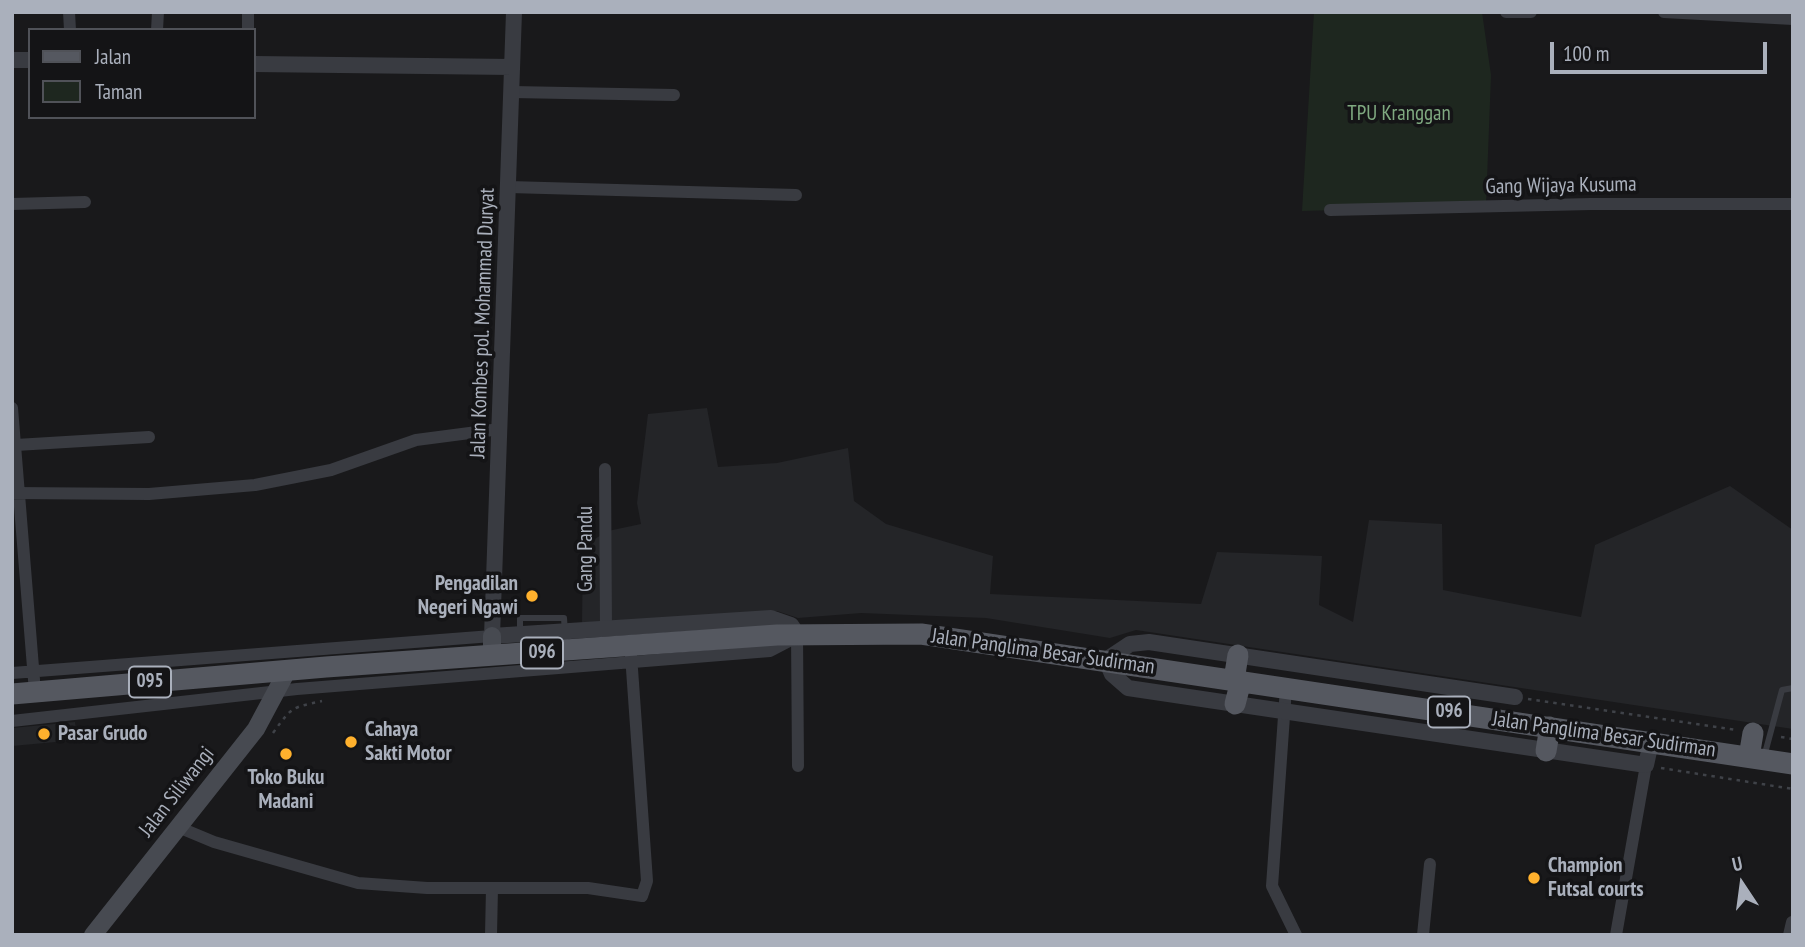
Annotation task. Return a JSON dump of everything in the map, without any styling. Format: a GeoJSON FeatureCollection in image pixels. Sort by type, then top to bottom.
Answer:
{"type":"FeatureCollection","features":[{"type":"Feature","properties":{"kind":"main road","name":"Jalan Panglima Besar Sudirman"},"geometry":{"type":"LineString","coordinates":[[287,671],[416,671],[492,646],[566,641],[631,655],[697,632],[934,636],[1793,764]]}},
{"type":"Feature","properties":{"kind":"main road"},"geometry":{"type":"LineString","coordinates":[[1236,704],[1238,655]]}},
{"type":"Feature","properties":{"kind":"main road","name":"095"},"geometry":{"type":"LineString","coordinates":[[12,694],[34,682],[287,671]]}},
{"type":"Feature","properties":{"kind":"main road","name":"Jalan Siliwangi"},"geometry":{"type":"LineString","coordinates":[[98,933],[256,729],[287,671]]}},
{"type":"Feature","properties":{"kind":"main road"},"geometry":{"type":"LineString","coordinates":[[1546,751],[1550,727]]}},
{"type":"Feature","properties":{"kind":"main road"},"geometry":{"type":"LineString","coordinates":[[1756,758],[1761,734]]}},
{"type":"Feature","properties":{"kind":"street","name":"Jalan Kombes pol. Mohammad Duryat"},"geometry":{"type":"LineString","coordinates":[[492,646],[500,429],[502,275],[509,187],[514,12]]}},
{"type":"Feature","properties":{"kind":"street"},"geometry":{"type":"LineString","coordinates":[[1506,12],[1531,12]]}},
{"type":"Feature","properties":{"kind":"street"},"geometry":{"type":"LineString","coordinates":[[1664,12],[1793,19]]}},
{"type":"Feature","properties":{"kind":"street"},"geometry":{"type":"LineString","coordinates":[[256,64],[512,67]]}},
{"type":"Feature","properties":{"kind":"street"},"geometry":{"type":"LineString","coordinates":[[512,92],[674,94]]}},
{"type":"Feature","properties":{"kind":"street"},"geometry":{"type":"LineString","coordinates":[[509,187],[796,195]]}},
{"type":"Feature","properties":{"kind":"street"},"geometry":{"type":"LineString","coordinates":[[12,204],[85,202]]}},
{"type":"Feature","properties":{"kind":"street","name":"Gang Wijaya Kusuma"},"geometry":{"type":"LineString","coordinates":[[1330,211],[1591,204],[1793,204]]}},
{"type":"Feature","properties":{"kind":"street"},"geometry":{"type":"LineString","coordinates":[[12,408],[16,445],[15,492],[34,682]]}},
{"type":"Feature","properties":{"kind":"street"},"geometry":{"type":"LineString","coordinates":[[15,492],[149,494],[256,485],[331,470],[387,448],[416,440],[500,429]]}},
{"type":"Feature","properties":{"kind":"street"},"geometry":{"type":"LineString","coordinates":[[16,445],[149,437]]}},
{"type":"Feature","properties":{"kind":"street","name":"Gang Pandu"},"geometry":{"type":"LineString","coordinates":[[605,469],[606,629]]}},
{"type":"Feature","properties":{"kind":"street"},"geometry":{"type":"LineString","coordinates":[[566,641],[606,629],[697,632]]}},
{"type":"Feature","properties":{"kind":"street"},"geometry":{"type":"LineString","coordinates":[[12,721],[321,688],[416,671],[631,655],[770,651],[793,641],[797,634]]}},
{"type":"Feature","properties":{"kind":"street"},"geometry":{"type":"LineString","coordinates":[[797,634],[798,766]]}},
{"type":"Feature","properties":{"kind":"street"},"geometry":{"type":"LineString","coordinates":[[1515,697],[1238,655],[1138,643],[1122,648],[1106,660],[1112,674],[1128,688],[1646,765]]}},
{"type":"Feature","properties":{"kind":"street"},"geometry":{"type":"LineString","coordinates":[[12,673],[34,682],[492,646]]}},
{"type":"Feature","properties":{"kind":"street"},"geometry":{"type":"LineString","coordinates":[[178,827],[214,842],[358,883],[427,888],[588,888],[638,898],[645,894],[647,881],[631,655]]}},
{"type":"Feature","properties":{"kind":"street"},"geometry":{"type":"LineString","coordinates":[[1286,688],[1272,886],[1296,935]]}},
{"type":"Feature","properties":{"kind":"street"},"geometry":{"type":"LineString","coordinates":[[1616,935],[1651,742]]}},
{"type":"Feature","properties":{"kind":"street"},"geometry":{"type":"LineString","coordinates":[[1423,935],[1430,864]]}},
{"type":"Feature","properties":{"kind":"street"},"geometry":{"type":"LineString","coordinates":[[491,935],[492,888]]}},
{"type":"Feature","properties":{"kind":"lane"},"geometry":{"type":"LineString","coordinates":[[519,644],[520,618],[564,618],[566,641]]}},
{"type":"Feature","properties":{"kind":"lane"},"geometry":{"type":"LineString","coordinates":[[1761,734],[1782,690],[1793,688]]}},
{"type":"Feature","properties":{"kind":"path"},"geometry":{"type":"LineString","coordinates":[[272,736],[288,712],[301,704],[323,702],[321,688]]}},
{"type":"Feature","properties":{"kind":"path"},"geometry":{"type":"LineString","coordinates":[[1515,697],[1793,739]]}},
{"type":"Feature","properties":{"kind":"path"},"geometry":{"type":"LineString","coordinates":[[1646,765],[1793,789]]}},
{"type":"Feature","properties":{"kind":"shaded area"},"geometry":{"type":"Polygon","coordinates":[[[707,408],[718,467],[777,463],[848,448],[854,501],[886,524],[993,556],[990,594],[1201,604],[1217,552],[1322,556],[1319,605],[1353,622],[1369,520],[1442,524],[1443,590],[1581,617],[1595,545],[1730,486],[1793,530],[1793,729],[1136,630],[1110,638],[986,618],[861,613],[798,618],[777,611],[582,624],[583,546],[608,531],[641,524],[637,503],[648,414],[707,408]]]}},
{"type":"Feature","properties":{"kind":"shaded area","name":"Pasar Grudo"},"geometry":{"type":"Polygon","coordinates":[[[75,722],[77,740],[12,746],[12,728],[75,722]]]}},
{"type":"Feature","properties":{"kind":"green space","name":"TPU Kranggan"},"geometry":{"type":"Polygon","coordinates":[[[1314,12],[1482,12],[1491,75],[1486,206],[1302,211],[1314,12]]]}},
{"type":"Feature","properties":{"kind":"place","name":"Pengadilan Negeri Ngawi"},"geometry":{"type":"Point","coordinates":[532,596]}},
{"type":"Feature","properties":{"kind":"place","name":"Pasar Grudo"},"geometry":{"type":"Point","coordinates":[44,734]}},
{"type":"Feature","properties":{"kind":"place","name":"Cahaya Sakti Motor"},"geometry":{"type":"Point","coordinates":[351,742]}},
{"type":"Feature","properties":{"kind":"place","name":"Toko Buku Madani"},"geometry":{"type":"Point","coordinates":[286,754]}},
{"type":"Feature","properties":{"kind":"place","name":"Champion Futsal courts"},"geometry":{"type":"Point","coordinates":[1534,878]}}]}
